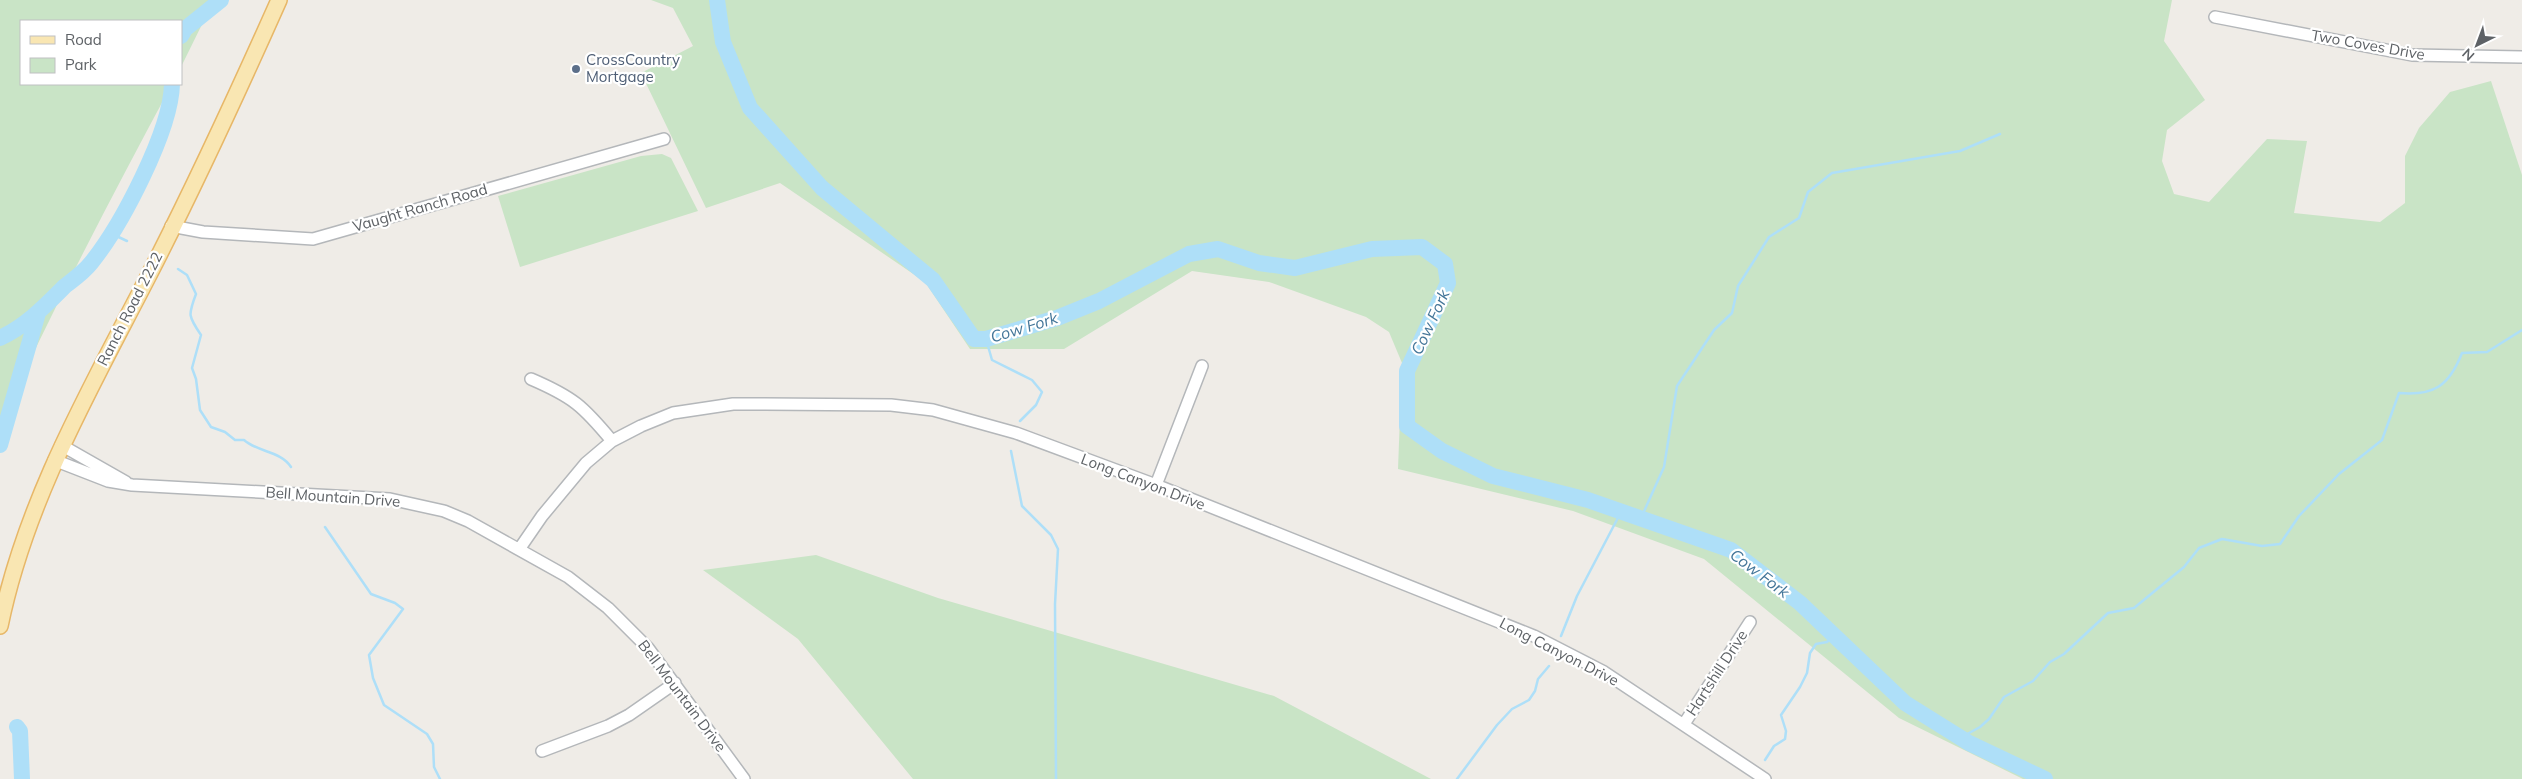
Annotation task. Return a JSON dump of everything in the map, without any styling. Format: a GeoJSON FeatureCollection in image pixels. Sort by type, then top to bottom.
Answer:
{"type":"FeatureCollection","features":[{"type":"Feature","properties":{"kind":"main road","name":"Ranch Road 2222"},"geometry":{"type":"LineString","coordinates":[[0,626],[13,572],[54,460],[223,123],[279,0]]}},
{"type":"Feature","properties":{"kind":"street","name":"Two Coves Drive"},"geometry":{"type":"LineString","coordinates":[[2216,17],[2412,55],[2522,57]]}},
{"type":"Feature","properties":{"kind":"street","name":"Vaught Ranch Road"},"geometry":{"type":"LineString","coordinates":[[171,226],[202,232],[313,239],[664,139]]}},
{"type":"Feature","properties":{"kind":"street"},"geometry":{"type":"LineString","coordinates":[[1156,486],[1202,366]]}},
{"type":"Feature","properties":{"kind":"street"},"geometry":{"type":"LineString","coordinates":[[531,379],[573,399],[612,441]]}},
{"type":"Feature","properties":{"kind":"street","name":"Long Canyon Drive"},"geometry":{"type":"LineString","coordinates":[[520,548],[567,485],[586,463],[612,441],[641,426],[673,413],[702,408],[765,404],[891,405],[933,410],[968,418],[1016,433],[1156,486],[1534,636],[1604,672],[1764,779]]}},
{"type":"Feature","properties":{"kind":"street"},"geometry":{"type":"LineString","coordinates":[[62,445],[132,486]]}},
{"type":"Feature","properties":{"kind":"street","name":"Bell Mountain Drive"},"geometry":{"type":"LineString","coordinates":[[54,460],[108,481],[132,486],[390,499],[444,511],[468,521],[520,548],[568,577],[608,608],[648,648],[744,779]]}},
{"type":"Feature","properties":{"kind":"street","name":"Hartshill Drive"},"geometry":{"type":"LineString","coordinates":[[1684,724],[1750,622]]}},
{"type":"Feature","properties":{"kind":"street"},"geometry":{"type":"LineString","coordinates":[[542,751],[608,726],[629,715],[675,683]]}},
{"type":"Feature","properties":{"kind":"green space"},"geometry":{"type":"Polygon","coordinates":[[[0,0],[214,0],[182,65],[182,20],[20,20],[20,85],[171,85],[83,253],[0,424],[0,0]]]}},
{"type":"Feature","properties":{"kind":"green space"},"geometry":{"type":"Polygon","coordinates":[[[651,0],[2172,0],[2164,41],[2205,100],[2167,130],[2162,161],[2174,194],[2209,202],[2267,139],[2307,141],[2294,213],[2380,222],[2405,203],[2405,156],[2419,128],[2450,92],[2491,81],[2522,175],[2522,779],[2023,779],[1899,718],[1704,559],[1573,511],[1398,469],[1402,363],[1389,332],[1366,317],[1269,282],[1192,271],[1064,349],[970,349],[925,282],[780,183],[706,208],[641,73],[693,46],[673,8],[651,0]]]}},
{"type":"Feature","properties":{"kind":"green space"},"geometry":{"type":"Polygon","coordinates":[[[662,154],[671,158],[698,211],[520,267],[498,196],[641,156],[662,154]]]}},
{"type":"Feature","properties":{"kind":"green space"},"geometry":{"type":"Polygon","coordinates":[[[816,555],[938,598],[1274,696],[1431,779],[913,779],[798,639],[703,570],[816,555]]]}},
{"type":"Feature","properties":{"kind":"waterway"},"geometry":{"type":"LineString","coordinates":[[182,34],[185,29],[221,0]]}},
{"type":"Feature","properties":{"kind":"waterway","name":"Cow Fork"},"geometry":{"type":"LineString","coordinates":[[717,0],[723,42],[750,108],[822,188],[933,280],[974,339],[986,339],[1057,318],[1099,301],[1189,254],[1218,249],[1259,263],[1295,268],[1372,249],[1422,247],[1445,264],[1448,283],[1407,371],[1407,426],[1442,451],[1493,476],[1588,500],[1731,550],[1800,603],[1905,703],[1969,743],[2045,779]]}},
{"type":"Feature","properties":{"kind":"waterway"},"geometry":{"type":"LineString","coordinates":[[0,338],[18,328],[35,315],[79,275],[103,247],[130,202],[154,152],[163,127],[172,85]]}},
{"type":"Feature","properties":{"kind":"waterway"},"geometry":{"type":"LineString","coordinates":[[1641,518],[1664,467],[1677,386],[1714,330],[1732,313],[1738,286],[1769,237],[1799,218],[1808,192],[1832,173],[1960,151],[2000,134]]}},
{"type":"Feature","properties":{"kind":"waterway"},"geometry":{"type":"LineString","coordinates":[[110,233],[127,241]]}},
{"type":"Feature","properties":{"kind":"waterway"},"geometry":{"type":"LineString","coordinates":[[178,269],[187,275],[196,294],[191,315],[201,335],[192,368],[196,379],[200,410],[211,427],[225,432],[235,440],[244,440],[255,447],[275,455],[287,462],[291,467]]}},
{"type":"Feature","properties":{"kind":"waterway"},"geometry":{"type":"LineString","coordinates":[[0,445],[38,313]]}},
{"type":"Feature","properties":{"kind":"waterway"},"geometry":{"type":"LineString","coordinates":[[1960,738],[1980,727],[1989,719],[2004,697],[2033,681],[2050,662],[2064,654],[2108,613],[2134,608],[2184,567],[2199,548],[2222,539],[2262,546],[2280,544],[2299,516],[2339,474],[2382,440],[2399,393],[2422,393],[2439,387],[2452,374],[2462,353],[2487,352],[2522,330]]}},
{"type":"Feature","properties":{"kind":"waterway"},"geometry":{"type":"LineString","coordinates":[[986,339],[992,360],[1032,380],[1042,392],[1036,405],[1020,421]]}},
{"type":"Feature","properties":{"kind":"waterway"},"geometry":{"type":"LineString","coordinates":[[1011,451],[1022,506],[1051,535],[1058,549],[1055,604],[1056,779]]}},
{"type":"Feature","properties":{"kind":"waterway"},"geometry":{"type":"LineString","coordinates":[[1561,636],[1577,596],[1621,512]]}},
{"type":"Feature","properties":{"kind":"waterway"},"geometry":{"type":"LineString","coordinates":[[325,527],[371,594],[395,603],[403,609],[369,655],[373,678],[384,705],[427,734],[433,744],[434,767],[440,779]]}},
{"type":"Feature","properties":{"kind":"waterway"},"geometry":{"type":"LineString","coordinates":[[1765,760],[1774,746],[1785,739],[1786,731],[1781,715],[1807,673],[1810,653],[1816,644],[1827,642],[1834,635]]}},
{"type":"Feature","properties":{"kind":"waterway"},"geometry":{"type":"LineString","coordinates":[[1457,779],[1497,725],[1512,709],[1529,700],[1535,691],[1538,679],[1549,666]]}},
{"type":"Feature","properties":{"kind":"waterway"},"geometry":{"type":"LineString","coordinates":[[17,727],[20,731],[22,779]]}},
{"type":"Feature","properties":{"kind":"waterway","name":"Cow Fork"},"geometry":{"type":"LineString","coordinates":[[2030,779],[2032,773]]}},
{"type":"Feature","properties":{"kind":"place","name":"CrossCountry Mortgage"},"geometry":{"type":"Point","coordinates":[576,69]}}]}
